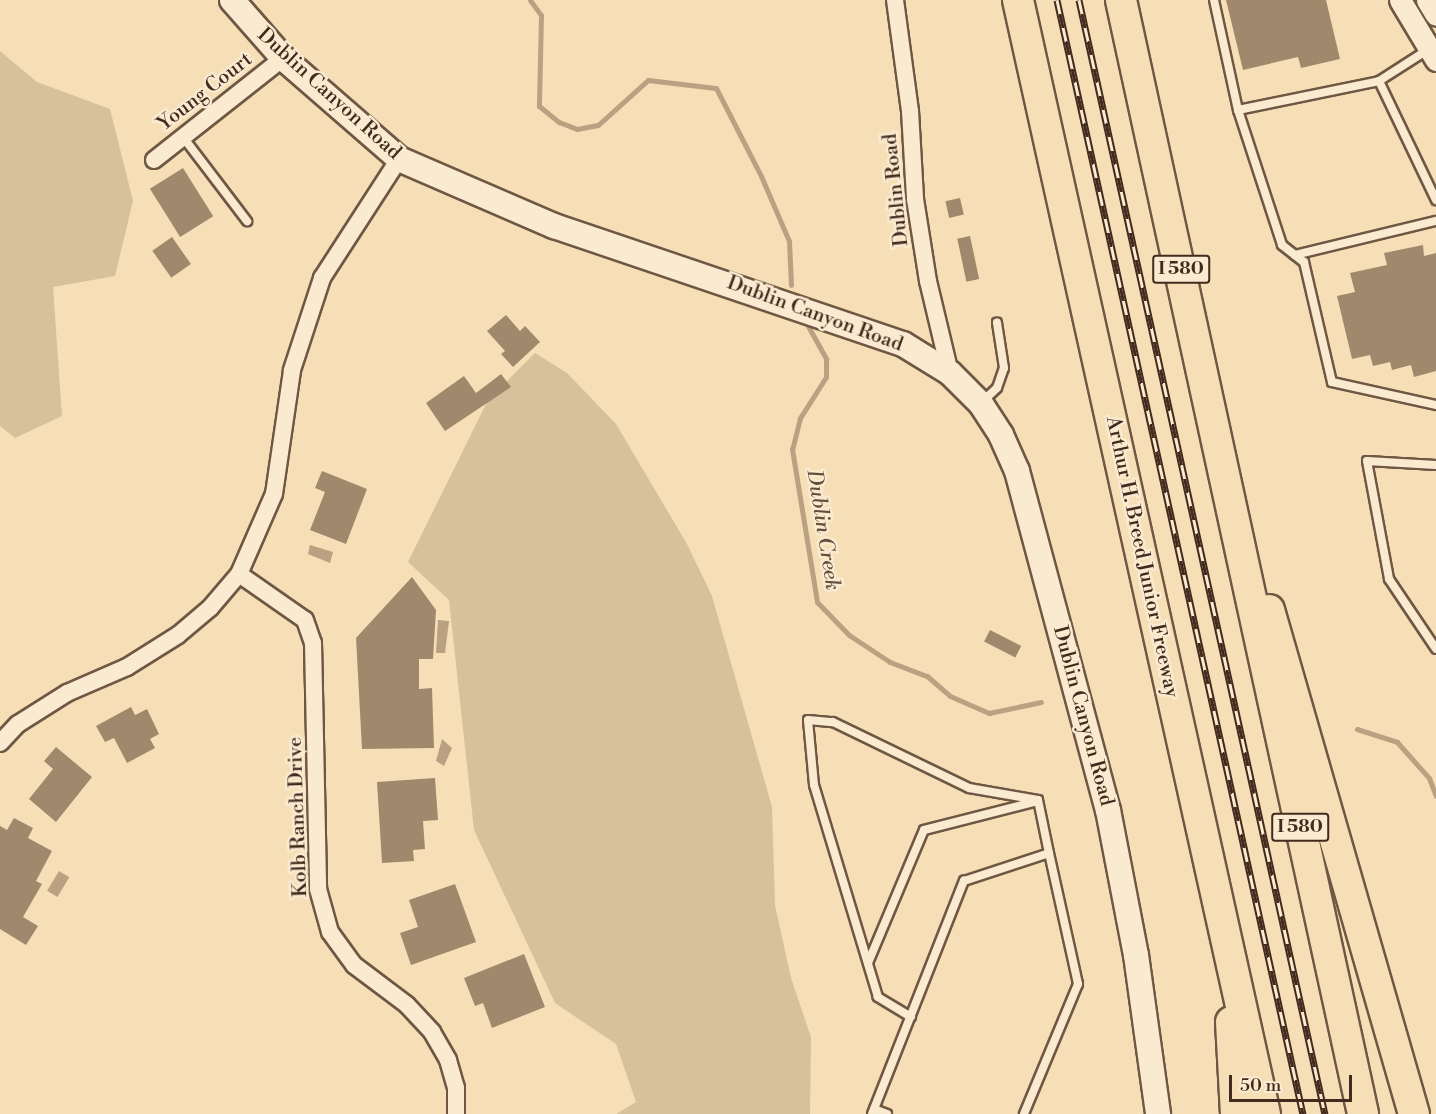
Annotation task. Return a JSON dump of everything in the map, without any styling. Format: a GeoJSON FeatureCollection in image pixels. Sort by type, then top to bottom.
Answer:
{"type":"FeatureCollection","features":[{"type":"Feature","properties":{"kind":"highway","name":"Arthur H. Breed Junior Freeway"},"geometry":{"type":"LineString","coordinates":[[1018,0],[1264,1114]]}},
{"type":"Feature","properties":{"kind":"highway","name":"I 580"},"geometry":{"type":"LineString","coordinates":[[1121,0],[1241,538],[1270,695],[1363,1114]]}},
{"type":"Feature","properties":{"kind":"highway"},"geometry":{"type":"LineString","coordinates":[[1241,538],[1287,663],[1327,818],[1414,1114]]}},
{"type":"Feature","properties":{"kind":"highway"},"geometry":{"type":"LineString","coordinates":[[1234,977],[1231,1046],[1236,1114]]}},
{"type":"Feature","properties":{"kind":"main road","name":"Dublin Canyon Road"},"geometry":{"type":"LineString","coordinates":[[232,0],[283,58],[399,159],[554,226],[871,331],[925,355],[950,374],[981,404],[1001,435],[1017,471],[1108,810],[1136,954],[1158,1114]]}},
{"type":"Feature","properties":{"kind":"street","name":"Dublin Road"},"geometry":{"type":"LineString","coordinates":[[895,0],[910,111],[915,199],[928,281],[950,374]]}},
{"type":"Feature","properties":{"kind":"street"},"geometry":{"type":"LineString","coordinates":[[1400,0],[1434,50]]}},
{"type":"Feature","properties":{"kind":"street"},"geometry":{"type":"LineString","coordinates":[[1427,0],[1436,15]]}},
{"type":"Feature","properties":{"kind":"street","name":"Young Court"},"geometry":{"type":"LineString","coordinates":[[154,160],[283,58]]}},
{"type":"Feature","properties":{"kind":"street"},"geometry":{"type":"LineString","coordinates":[[0,743],[18,724],[67,693],[127,667],[178,635],[210,608],[239,574],[274,494],[292,370],[322,278],[399,159]]}},
{"type":"Feature","properties":{"kind":"street","name":"Kolb Ranch Drive"},"geometry":{"type":"LineString","coordinates":[[239,574],[305,620],[313,643],[318,889],[330,932],[354,965],[407,1005],[432,1032],[448,1060],[456,1088],[456,1114]]}},
{"type":"Feature","properties":{"kind":"lane"},"geometry":{"type":"LineString","coordinates":[[1214,0],[1238,110],[1282,245],[1304,262],[1332,382],[1436,405]]}},
{"type":"Feature","properties":{"kind":"lane"},"geometry":{"type":"LineString","coordinates":[[1238,110],[1379,81],[1434,50]]}},
{"type":"Feature","properties":{"kind":"lane"},"geometry":{"type":"LineString","coordinates":[[1379,81],[1436,200]]}},
{"type":"Feature","properties":{"kind":"lane"},"geometry":{"type":"LineString","coordinates":[[183,137],[247,221]]}},
{"type":"Feature","properties":{"kind":"lane"},"geometry":{"type":"LineString","coordinates":[[1295,255],[1436,221]]}},
{"type":"Feature","properties":{"kind":"lane"},"geometry":{"type":"LineString","coordinates":[[981,404],[997,388],[1003,376],[1003,353],[997,323]]}},
{"type":"Feature","properties":{"kind":"lane"},"geometry":{"type":"LineString","coordinates":[[1436,465],[1367,461],[1389,579],[1436,649]]}},
{"type":"Feature","properties":{"kind":"lane"},"geometry":{"type":"LineString","coordinates":[[911,1017],[878,997],[814,785],[808,720],[833,722],[969,788],[1038,800]]}},
{"type":"Feature","properties":{"kind":"lane"},"geometry":{"type":"LineString","coordinates":[[1024,1114],[1078,984],[1038,800]]}},
{"type":"Feature","properties":{"kind":"lane"},"geometry":{"type":"LineString","coordinates":[[868,963],[924,830],[1038,800]]}},
{"type":"Feature","properties":{"kind":"lane"},"geometry":{"type":"LineString","coordinates":[[887,1114],[873,1112],[964,881],[1049,853]]}},
{"type":"Feature","properties":{"kind":"shaded area"},"geometry":{"type":"Polygon","coordinates":[[[0,51],[37,82],[110,109],[133,201],[115,276],[53,287],[62,416],[15,438],[0,426],[0,51]]]}},
{"type":"Feature","properties":{"kind":"shaded area"},"geometry":{"type":"Polygon","coordinates":[[[535,353],[567,373],[616,424],[687,544],[712,596],[772,807],[775,905],[791,978],[811,1037],[810,1114],[616,1114],[636,1102],[616,1044],[555,1003],[474,830],[449,600],[408,562],[488,400],[535,353]]]}},
{"type":"Feature","properties":{"kind":"shaded area"},"geometry":{"type":"Polygon","coordinates":[[[310,545],[333,552],[330,563],[308,554],[310,545]]]}},
{"type":"Feature","properties":{"kind":"shaded area"},"geometry":{"type":"Polygon","coordinates":[[[438,620],[449,621],[445,653],[436,653],[438,620]]]}},
{"type":"Feature","properties":{"kind":"shaded area"},"geometry":{"type":"Polygon","coordinates":[[[442,739],[452,748],[444,766],[436,761],[442,739]]]}},
{"type":"Feature","properties":{"kind":"shaded area"},"geometry":{"type":"Polygon","coordinates":[[[59,871],[69,877],[57,897],[47,891],[59,871]]]}},
{"type":"Feature","properties":{"kind":"building"},"geometry":{"type":"Polygon","coordinates":[[[1226,0],[1326,0],[1340,59],[1301,68],[1298,57],[1243,70],[1226,0]]]}},
{"type":"Feature","properties":{"kind":"building"},"geometry":{"type":"Polygon","coordinates":[[[183,168],[213,216],[180,237],[150,189],[183,168]]]}},
{"type":"Feature","properties":{"kind":"building"},"geometry":{"type":"Polygon","coordinates":[[[960,198],[964,215],[949,218],[945,201],[960,198]]]}},
{"type":"Feature","properties":{"kind":"building"},"geometry":{"type":"Polygon","coordinates":[[[970,236],[979,279],[966,282],[957,239],[970,236]]]}},
{"type":"Feature","properties":{"kind":"building"},"geometry":{"type":"Polygon","coordinates":[[[172,237],[191,264],[171,278],[152,251],[172,237]]]}},
{"type":"Feature","properties":{"kind":"building"},"geometry":{"type":"Polygon","coordinates":[[[1423,245],[1424,256],[1436,253],[1436,371],[1414,377],[1411,365],[1392,370],[1390,362],[1373,366],[1370,355],[1352,359],[1337,296],[1355,292],[1350,273],[1387,265],[1384,253],[1423,245]]]}},
{"type":"Feature","properties":{"kind":"building"},"geometry":{"type":"Polygon","coordinates":[[[506,315],[520,331],[525,326],[540,342],[513,367],[501,354],[505,351],[487,331],[506,315]]]}},
{"type":"Feature","properties":{"kind":"building"},"geometry":{"type":"Polygon","coordinates":[[[501,374],[511,387],[445,431],[426,403],[464,376],[476,393],[501,374]]]}},
{"type":"Feature","properties":{"kind":"building"},"geometry":{"type":"Polygon","coordinates":[[[322,471],[367,489],[346,544],[310,530],[325,492],[315,488],[322,471]]]}},
{"type":"Feature","properties":{"kind":"building"},"geometry":{"type":"Polygon","coordinates":[[[412,577],[436,610],[433,659],[419,659],[419,689],[432,688],[434,748],[362,749],[356,638],[412,577]]]}},
{"type":"Feature","properties":{"kind":"building"},"geometry":{"type":"Polygon","coordinates":[[[990,630],[1021,646],[1015,657],[984,642],[990,630]]]}},
{"type":"Feature","properties":{"kind":"building"},"geometry":{"type":"Polygon","coordinates":[[[131,707],[135,715],[147,709],[159,734],[150,739],[155,748],[127,763],[114,738],[105,742],[96,726],[131,707]]]}},
{"type":"Feature","properties":{"kind":"building"},"geometry":{"type":"Polygon","coordinates":[[[56,747],[92,777],[56,822],[29,799],[53,769],[44,761],[56,747]]]}},
{"type":"Feature","properties":{"kind":"building"},"geometry":{"type":"Polygon","coordinates":[[[435,778],[438,820],[423,821],[425,849],[413,850],[414,861],[382,863],[377,782],[435,778]]]}},
{"type":"Feature","properties":{"kind":"building"},"geometry":{"type":"Polygon","coordinates":[[[14,818],[33,828],[28,838],[52,851],[36,881],[42,884],[23,917],[38,926],[26,945],[0,929],[0,826],[7,830],[14,818]]]}},
{"type":"Feature","properties":{"kind":"building"},"geometry":{"type":"Polygon","coordinates":[[[455,884],[476,942],[411,965],[400,933],[418,927],[409,900],[455,884]]]}},
{"type":"Feature","properties":{"kind":"building"},"geometry":{"type":"Polygon","coordinates":[[[524,954],[545,1007],[492,1028],[483,1003],[475,1006],[464,978],[524,954]]]}},
{"type":"Feature","properties":{"kind":"waterway","name":"Dublin Creek"},"geometry":{"type":"LineString","coordinates":[[530,0],[541,15],[539,106],[559,122],[577,129],[598,125],[648,80],[716,88],[761,176],[789,241],[791,285]]}},
{"type":"Feature","properties":{"kind":"waterway","name":"Dublin Creek"},"geometry":{"type":"LineString","coordinates":[[808,326],[826,359],[826,377],[800,418],[792,449],[817,602],[849,635],[890,662],[927,676],[950,696],[989,713],[1041,702]]}},
{"type":"Feature","properties":{"kind":"waterway","name":"Dublin Creek"},"geometry":{"type":"LineString","coordinates":[[1357,729],[1397,742],[1429,778],[1436,796]]}},
{"type":"Feature","properties":{"kind":"railway"},"geometry":{"type":"LineString","coordinates":[[1057,0],[1303,1114]]}},
{"type":"Feature","properties":{"kind":"railway"},"geometry":{"type":"LineString","coordinates":[[1079,0],[1325,1114]]}}]}
